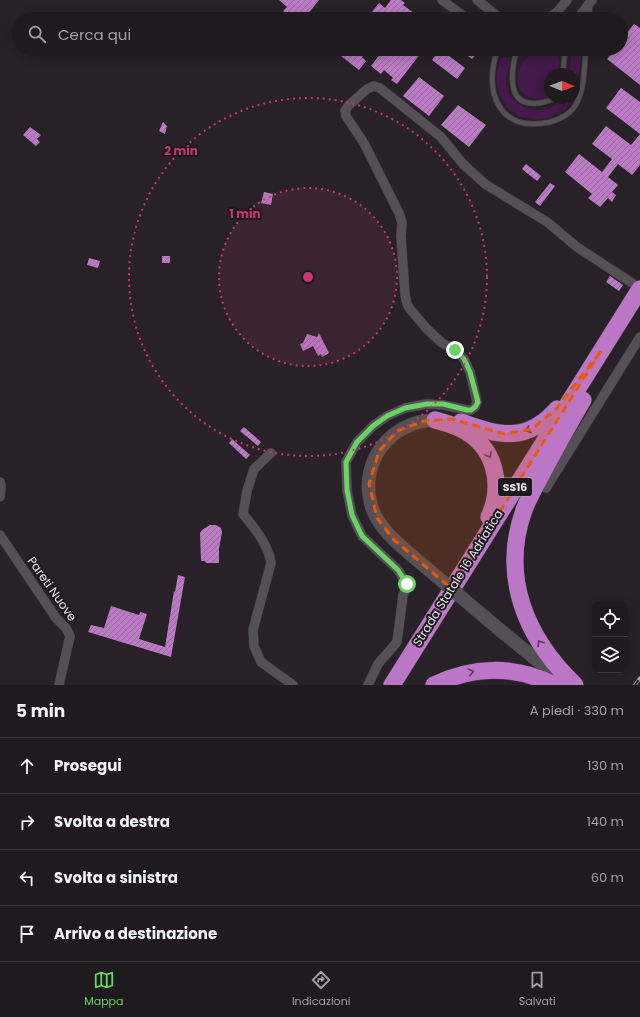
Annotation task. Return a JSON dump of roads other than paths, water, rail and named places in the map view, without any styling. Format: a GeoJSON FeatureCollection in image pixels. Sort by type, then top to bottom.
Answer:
{"type":"FeatureCollection","features":[{"type":"Feature","properties":{"kind":"highway","name":"Strada Statale 16 Adriatica"},"geometry":{"type":"LineString","coordinates":[[392,685],[601,351],[636,286]]}},
{"type":"Feature","properties":{"kind":"highway","name":"Strada Statale 16 Adriatica"},"geometry":{"type":"LineString","coordinates":[[403,685],[640,308]]}},
{"type":"Feature","properties":{"kind":"highway","name":"SS16"},"geometry":{"type":"LineString","coordinates":[[434,420],[455,420],[484,430],[504,434],[532,429],[542,423],[556,409],[601,351]]}},
{"type":"Feature","properties":{"kind":"highway","name":"SS16"},"geometry":{"type":"LineString","coordinates":[[572,685],[548,656],[529,624],[518,586],[516,551],[519,528],[528,502],[591,384]]}},
{"type":"Feature","properties":{"kind":"highway","name":"SS16"},"geometry":{"type":"LineString","coordinates":[[434,420],[459,428],[478,441],[490,457],[496,477],[496,495],[493,508],[456,583]]}},
{"type":"Feature","properties":{"kind":"highway"},"geometry":{"type":"LineString","coordinates":[[434,685],[462,674],[494,670],[527,674],[554,685]]}},
{"type":"Feature","properties":{"kind":"main road"},"geometry":{"type":"LineString","coordinates":[[434,420],[420,421],[410,424],[391,435],[379,451],[370,470],[369,491],[371,502],[379,522],[410,554],[500,630],[572,685]]}},
{"type":"Feature","properties":{"kind":"street"},"geometry":{"type":"LineString","coordinates":[[442,0],[458,12]]}},
{"type":"Feature","properties":{"kind":"street"},"geometry":{"type":"LineString","coordinates":[[477,0],[492,12]]}},
{"type":"Feature","properties":{"kind":"street"},"geometry":{"type":"LineString","coordinates":[[561,12],[567,0]]}},
{"type":"Feature","properties":{"kind":"street"},"geometry":{"type":"LineString","coordinates":[[583,12],[590,1]]}},
{"type":"Feature","properties":{"kind":"street"},"geometry":{"type":"LineString","coordinates":[[368,685],[378,664],[397,642],[403,595],[407,584],[398,570],[362,536],[352,515],[347,490],[346,462],[357,442],[373,426],[387,416],[405,408],[427,404],[443,404],[471,410],[478,402],[470,372],[464,359],[455,350],[442,343],[426,328],[407,304],[404,288],[401,236],[402,223],[399,212],[364,143],[346,116],[345,111],[348,106],[367,89],[374,86],[380,88],[441,137],[463,164],[485,184],[547,222],[577,246],[636,286]]}},
{"type":"Feature","properties":{"kind":"street"},"geometry":{"type":"LineString","coordinates":[[546,488],[640,337]]}},
{"type":"Feature","properties":{"kind":"street"},"geometry":{"type":"LineString","coordinates":[[271,453],[254,470],[246,491],[243,514],[266,547],[271,563],[253,630],[254,646],[261,662],[294,685]]}},
{"type":"Feature","properties":{"kind":"street"},"geometry":{"type":"LineString","coordinates":[[0,482],[2,486],[0,497]]}},
{"type":"Feature","properties":{"kind":"street","name":"Pareti Nuove"},"geometry":{"type":"LineString","coordinates":[[0,534],[56,618],[66,628],[70,636],[59,685]]}},
{"type":"Feature","properties":{"kind":"lane"},"geometry":{"type":"LineString","coordinates":[[589,12],[590,1]]}},
{"type":"Feature","properties":{"kind":"lane"},"geometry":{"type":"LineString","coordinates":[[495,56],[491,77],[497,102],[503,113],[512,120],[524,123],[541,124],[555,121],[568,114],[575,106],[582,85],[585,56]]}},
{"type":"Feature","properties":{"kind":"lane"},"geometry":{"type":"LineString","coordinates":[[516,56],[513,70],[513,83],[516,94],[521,99],[529,103],[539,104],[544,102]]}},
{"type":"Feature","properties":{"kind":"lane"},"geometry":{"type":"LineString","coordinates":[[563,68],[564,56]]}},
{"type":"Feature","properties":{"kind":"railway"},"geometry":{"type":"LineString","coordinates":[[635,685],[640,678]]}}]}
